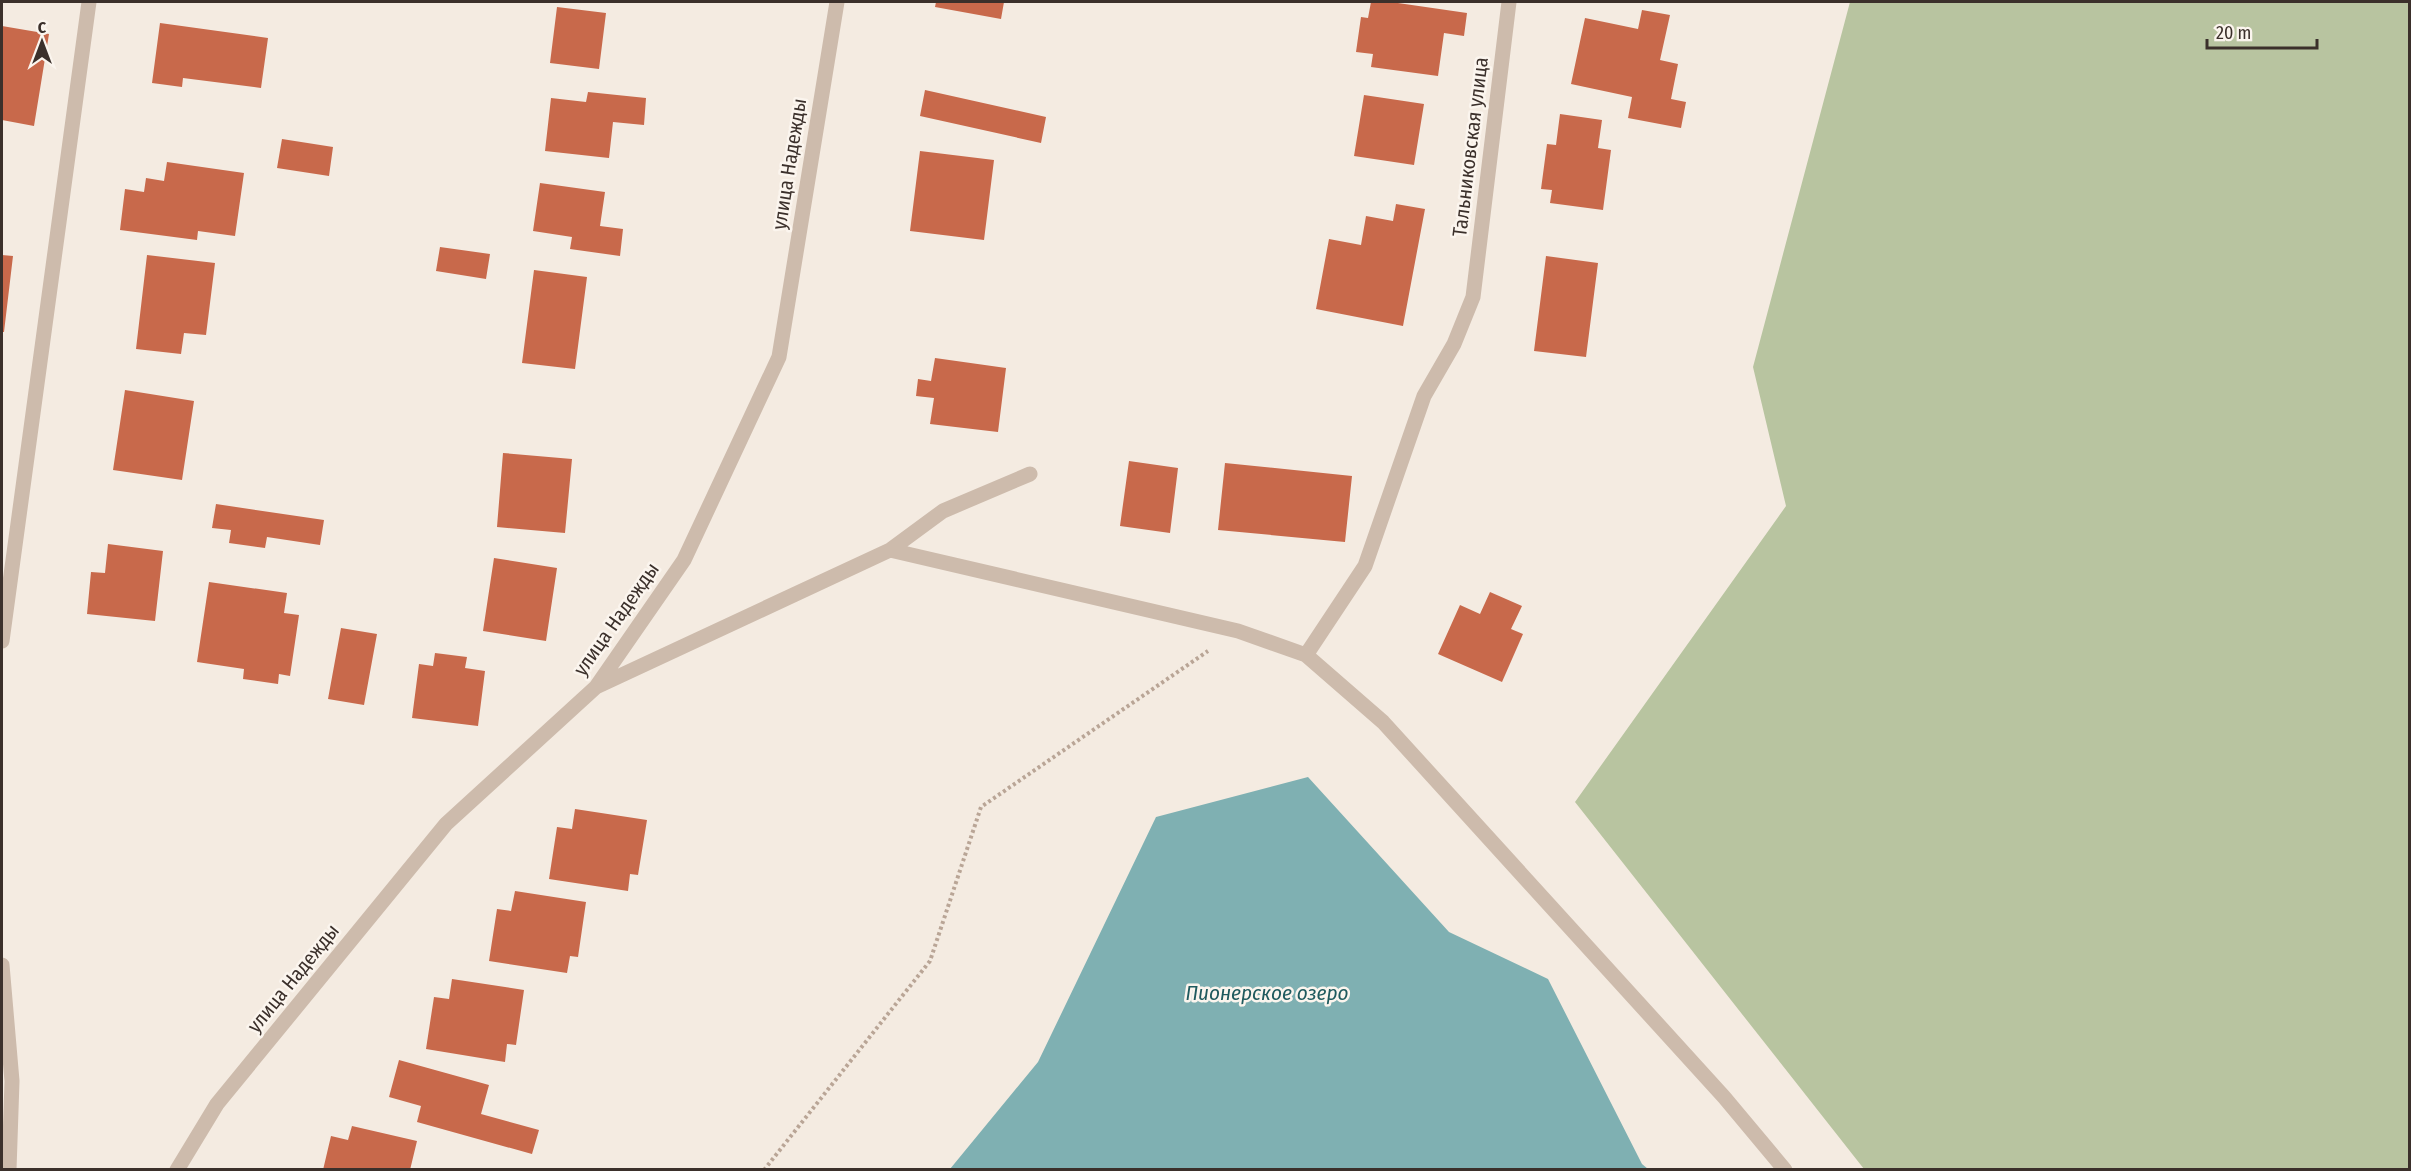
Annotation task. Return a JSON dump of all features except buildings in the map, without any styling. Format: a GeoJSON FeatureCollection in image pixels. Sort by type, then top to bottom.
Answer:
{"type":"FeatureCollection","features":[{"type":"Feature","properties":{"kind":"street"},"geometry":{"type":"LineString","coordinates":[[2,641],[89,2]]}},
{"type":"Feature","properties":{"kind":"street","name":"улица Надежды"},"geometry":{"type":"LineString","coordinates":[[177,1170],[217,1104],[446,824],[596,687],[684,560],[779,357],[837,2]]}},
{"type":"Feature","properties":{"kind":"street","name":"Тальниковская улица"},"geometry":{"type":"LineString","coordinates":[[1306,655],[1365,566],[1424,396],[1454,344],[1473,297],[1509,2]]}},
{"type":"Feature","properties":{"kind":"street"},"geometry":{"type":"LineString","coordinates":[[596,687],[890,550],[943,511],[1030,474]]}},
{"type":"Feature","properties":{"kind":"street"},"geometry":{"type":"LineString","coordinates":[[890,550],[1239,631],[1306,655],[1383,722],[1716,1088],[1785,1170]]}},
{"type":"Feature","properties":{"kind":"street"},"geometry":{"type":"LineString","coordinates":[[2,965],[12,1081],[9,1170]]}},
{"type":"Feature","properties":{"kind":"path"},"geometry":{"type":"LineString","coordinates":[[764,1170],[930,961],[981,807],[1239,631]]}},
{"type":"Feature","properties":{"kind":"green space"},"geometry":{"type":"Polygon","coordinates":[[[1850,2],[2409,2],[2409,1169],[1864,1169],[1575,802],[1786,506],[1753,367],[1850,2]]]}},
{"type":"Feature","properties":{"kind":"water","name":"Пионерское озеро"},"geometry":{"type":"Polygon","coordinates":[[[1308,777],[1449,932],[1548,979],[1642,1164],[1648,1169],[950,1169],[1038,1062],[1156,817],[1308,777]]]}}]}
